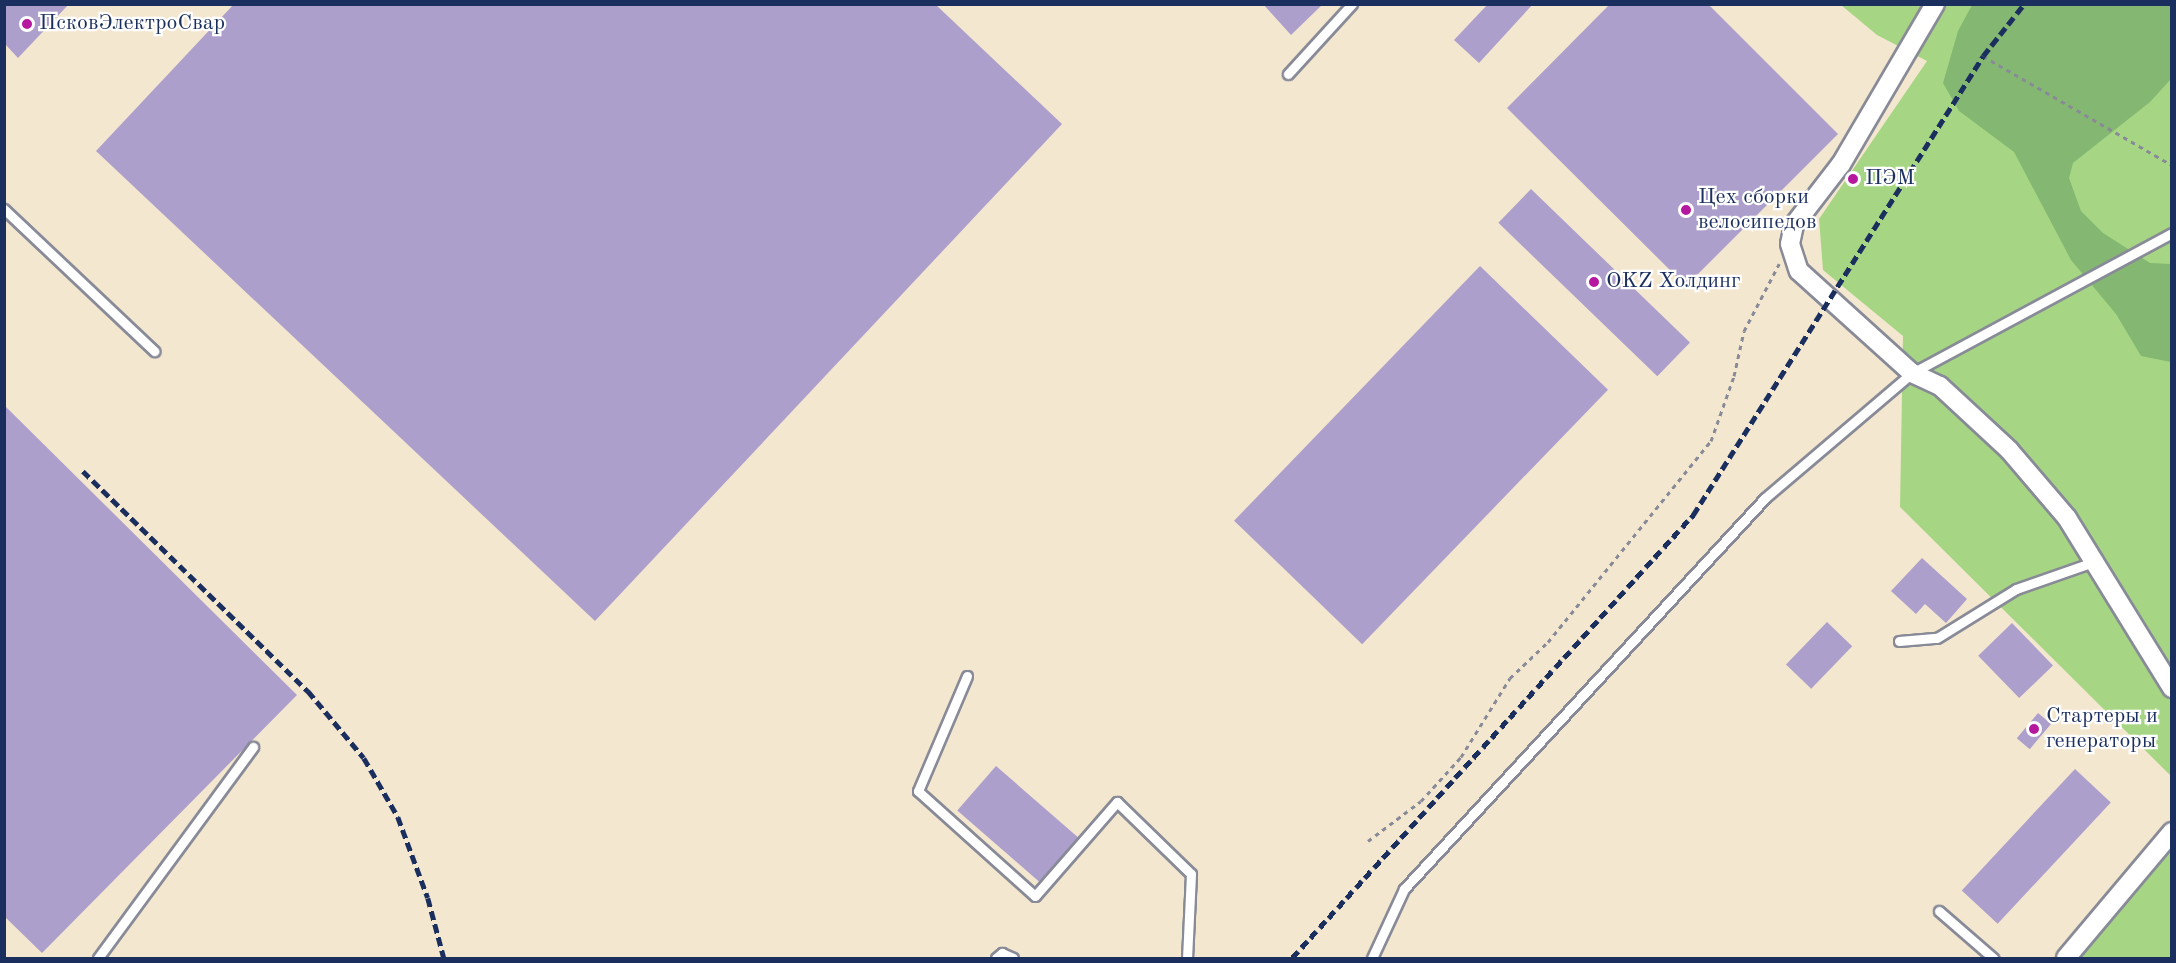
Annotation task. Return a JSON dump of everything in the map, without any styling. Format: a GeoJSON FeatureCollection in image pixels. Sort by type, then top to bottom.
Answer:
{"type":"FeatureCollection","features":[{"type":"Feature","properties":{"kind":"street"},"geometry":{"type":"LineString","coordinates":[[1935,4],[1840,164],[1794,225],[1790,244],[1799,271],[1912,373],[1940,386],[2009,450],[2067,518],[2092,562],[2172,688]]}},
{"type":"Feature","properties":{"kind":"street"},"geometry":{"type":"LineString","coordinates":[[2066,958],[2172,832]]}},
{"type":"Feature","properties":{"kind":"lane"},"geometry":{"type":"LineString","coordinates":[[1288,75],[1352,4]]}},
{"type":"Feature","properties":{"kind":"lane"},"geometry":{"type":"LineString","coordinates":[[4,209],[154,351]]}},
{"type":"Feature","properties":{"kind":"lane"},"geometry":{"type":"LineString","coordinates":[[1372,958],[1404,889],[1766,498],[1912,373],[2172,233]]}},
{"type":"Feature","properties":{"kind":"lane"},"geometry":{"type":"LineString","coordinates":[[1899,641],[1937,638],[2016,589],[2092,562]]}},
{"type":"Feature","properties":{"kind":"lane"},"geometry":{"type":"LineString","coordinates":[[967,676],[918,791],[1035,896],[1117,802],[1191,874],[1187,958]]}},
{"type":"Feature","properties":{"kind":"lane"},"geometry":{"type":"LineString","coordinates":[[98,958],[253,747]]}},
{"type":"Feature","properties":{"kind":"lane"},"geometry":{"type":"LineString","coordinates":[[1938,911],[1993,958]]}},
{"type":"Feature","properties":{"kind":"lane"},"geometry":{"type":"LineString","coordinates":[[996,958],[1002,953],[1013,958]]}},
{"type":"Feature","properties":{"kind":"path"},"geometry":{"type":"LineString","coordinates":[[1983,56],[2172,165]]}},
{"type":"Feature","properties":{"kind":"path"},"geometry":{"type":"LineString","coordinates":[[1368,841],[1420,801],[1461,757],[1510,678],[1548,642],[1712,441],[1734,376],[1744,331],[1790,244]]}},
{"type":"Feature","properties":{"kind":"green space"},"geometry":{"type":"Polygon","coordinates":[[[1841,5],[2171,5],[2171,776],[1900,507],[1903,336],[1823,270],[1819,219],[1927,61],[1877,35],[1841,5]]]}},
{"type":"Feature","properties":{"kind":"green space"},"geometry":{"type":"Polygon","coordinates":[[[1972,5],[2171,5],[2171,79],[2150,102],[2073,163],[2069,178],[2081,211],[2103,233],[2150,263],[2171,264],[2171,362],[2141,356],[2116,314],[2071,260],[2014,152],[1959,111],[1943,83],[1958,31],[1972,5]]]}},
{"type":"Feature","properties":{"kind":"green space"},"geometry":{"type":"Polygon","coordinates":[[[2171,842],[2171,958],[2071,958],[2171,842]]]}},
{"type":"Feature","properties":{"kind":"building","name":"ПсковЭлектроСвар"},"geometry":{"type":"Polygon","coordinates":[[[5,4],[69,4],[18,58],[5,44],[5,4]]]}},
{"type":"Feature","properties":{"kind":"building"},"geometry":{"type":"Polygon","coordinates":[[[234,4],[935,4],[1062,124],[595,621],[96,151],[234,4]]]}},
{"type":"Feature","properties":{"kind":"building"},"geometry":{"type":"Polygon","coordinates":[[[1263,4],[1323,4],[1291,35],[1263,4]]]}},
{"type":"Feature","properties":{"kind":"building"},"geometry":{"type":"Polygon","coordinates":[[[1488,4],[1533,4],[1479,63],[1454,40],[1488,4]]]}},
{"type":"Feature","properties":{"kind":"building","name":"Цех сборки велосипедов"},"geometry":{"type":"Polygon","coordinates":[[[1610,4],[1708,4],[1838,134],[1686,286],[1507,108],[1610,4]]]}},
{"type":"Feature","properties":{"kind":"building","name":"OKZ Холдинг"},"geometry":{"type":"Polygon","coordinates":[[[1531,189],[1690,343],[1657,376],[1498,223],[1531,189]]]}},
{"type":"Feature","properties":{"kind":"building"},"geometry":{"type":"Polygon","coordinates":[[[1480,266],[1608,390],[1362,644],[1234,521],[1480,266]]]}},
{"type":"Feature","properties":{"kind":"building"},"geometry":{"type":"Polygon","coordinates":[[[4,405],[297,695],[42,953],[4,916],[4,405]]]}},
{"type":"Feature","properties":{"kind":"building"},"geometry":{"type":"Polygon","coordinates":[[[1922,558],[1967,599],[1946,623],[1925,604],[1916,614],[1891,591],[1922,558]]]}},
{"type":"Feature","properties":{"kind":"building"},"geometry":{"type":"Polygon","coordinates":[[[1827,622],[1852,646],[1811,689],[1786,664],[1827,622]]]}},
{"type":"Feature","properties":{"kind":"building"},"geometry":{"type":"Polygon","coordinates":[[[2012,623],[2053,665],[2019,698],[1978,656],[2012,623]]]}},
{"type":"Feature","properties":{"kind":"building"},"geometry":{"type":"Polygon","coordinates":[[[2038,713],[2051,724],[2030,749],[2017,738],[2038,713]]]}},
{"type":"Feature","properties":{"kind":"building"},"geometry":{"type":"Polygon","coordinates":[[[996,766],[1081,839],[1042,884],[957,811],[996,766]]]}},
{"type":"Feature","properties":{"kind":"building"},"geometry":{"type":"Polygon","coordinates":[[[2075,769],[2111,802],[1998,924],[1962,890],[2075,769]]]}},
{"type":"Feature","properties":{"kind":"railway"},"geometry":{"type":"LineString","coordinates":[[1292,958],[1693,515],[1983,56],[2024,4]]}},
{"type":"Feature","properties":{"kind":"railway"},"geometry":{"type":"LineString","coordinates":[[83,471],[308,691],[364,758],[398,817],[428,898],[444,958]]}},
{"type":"Feature","properties":{"kind":"place","name":"ПсковЭлектроСвар"},"geometry":{"type":"Point","coordinates":[27,24]}},
{"type":"Feature","properties":{"kind":"place","name":"ПЭМ"},"geometry":{"type":"Point","coordinates":[1853,179]}},
{"type":"Feature","properties":{"kind":"place","name":"Цех сборки велосипедов"},"geometry":{"type":"Point","coordinates":[1686,210]}},
{"type":"Feature","properties":{"kind":"place","name":"OKZ Холдинг"},"geometry":{"type":"Point","coordinates":[1594,282]}},
{"type":"Feature","properties":{"kind":"place","name":"Стартеры и генераторы"},"geometry":{"type":"Point","coordinates":[2034,729]}}]}
